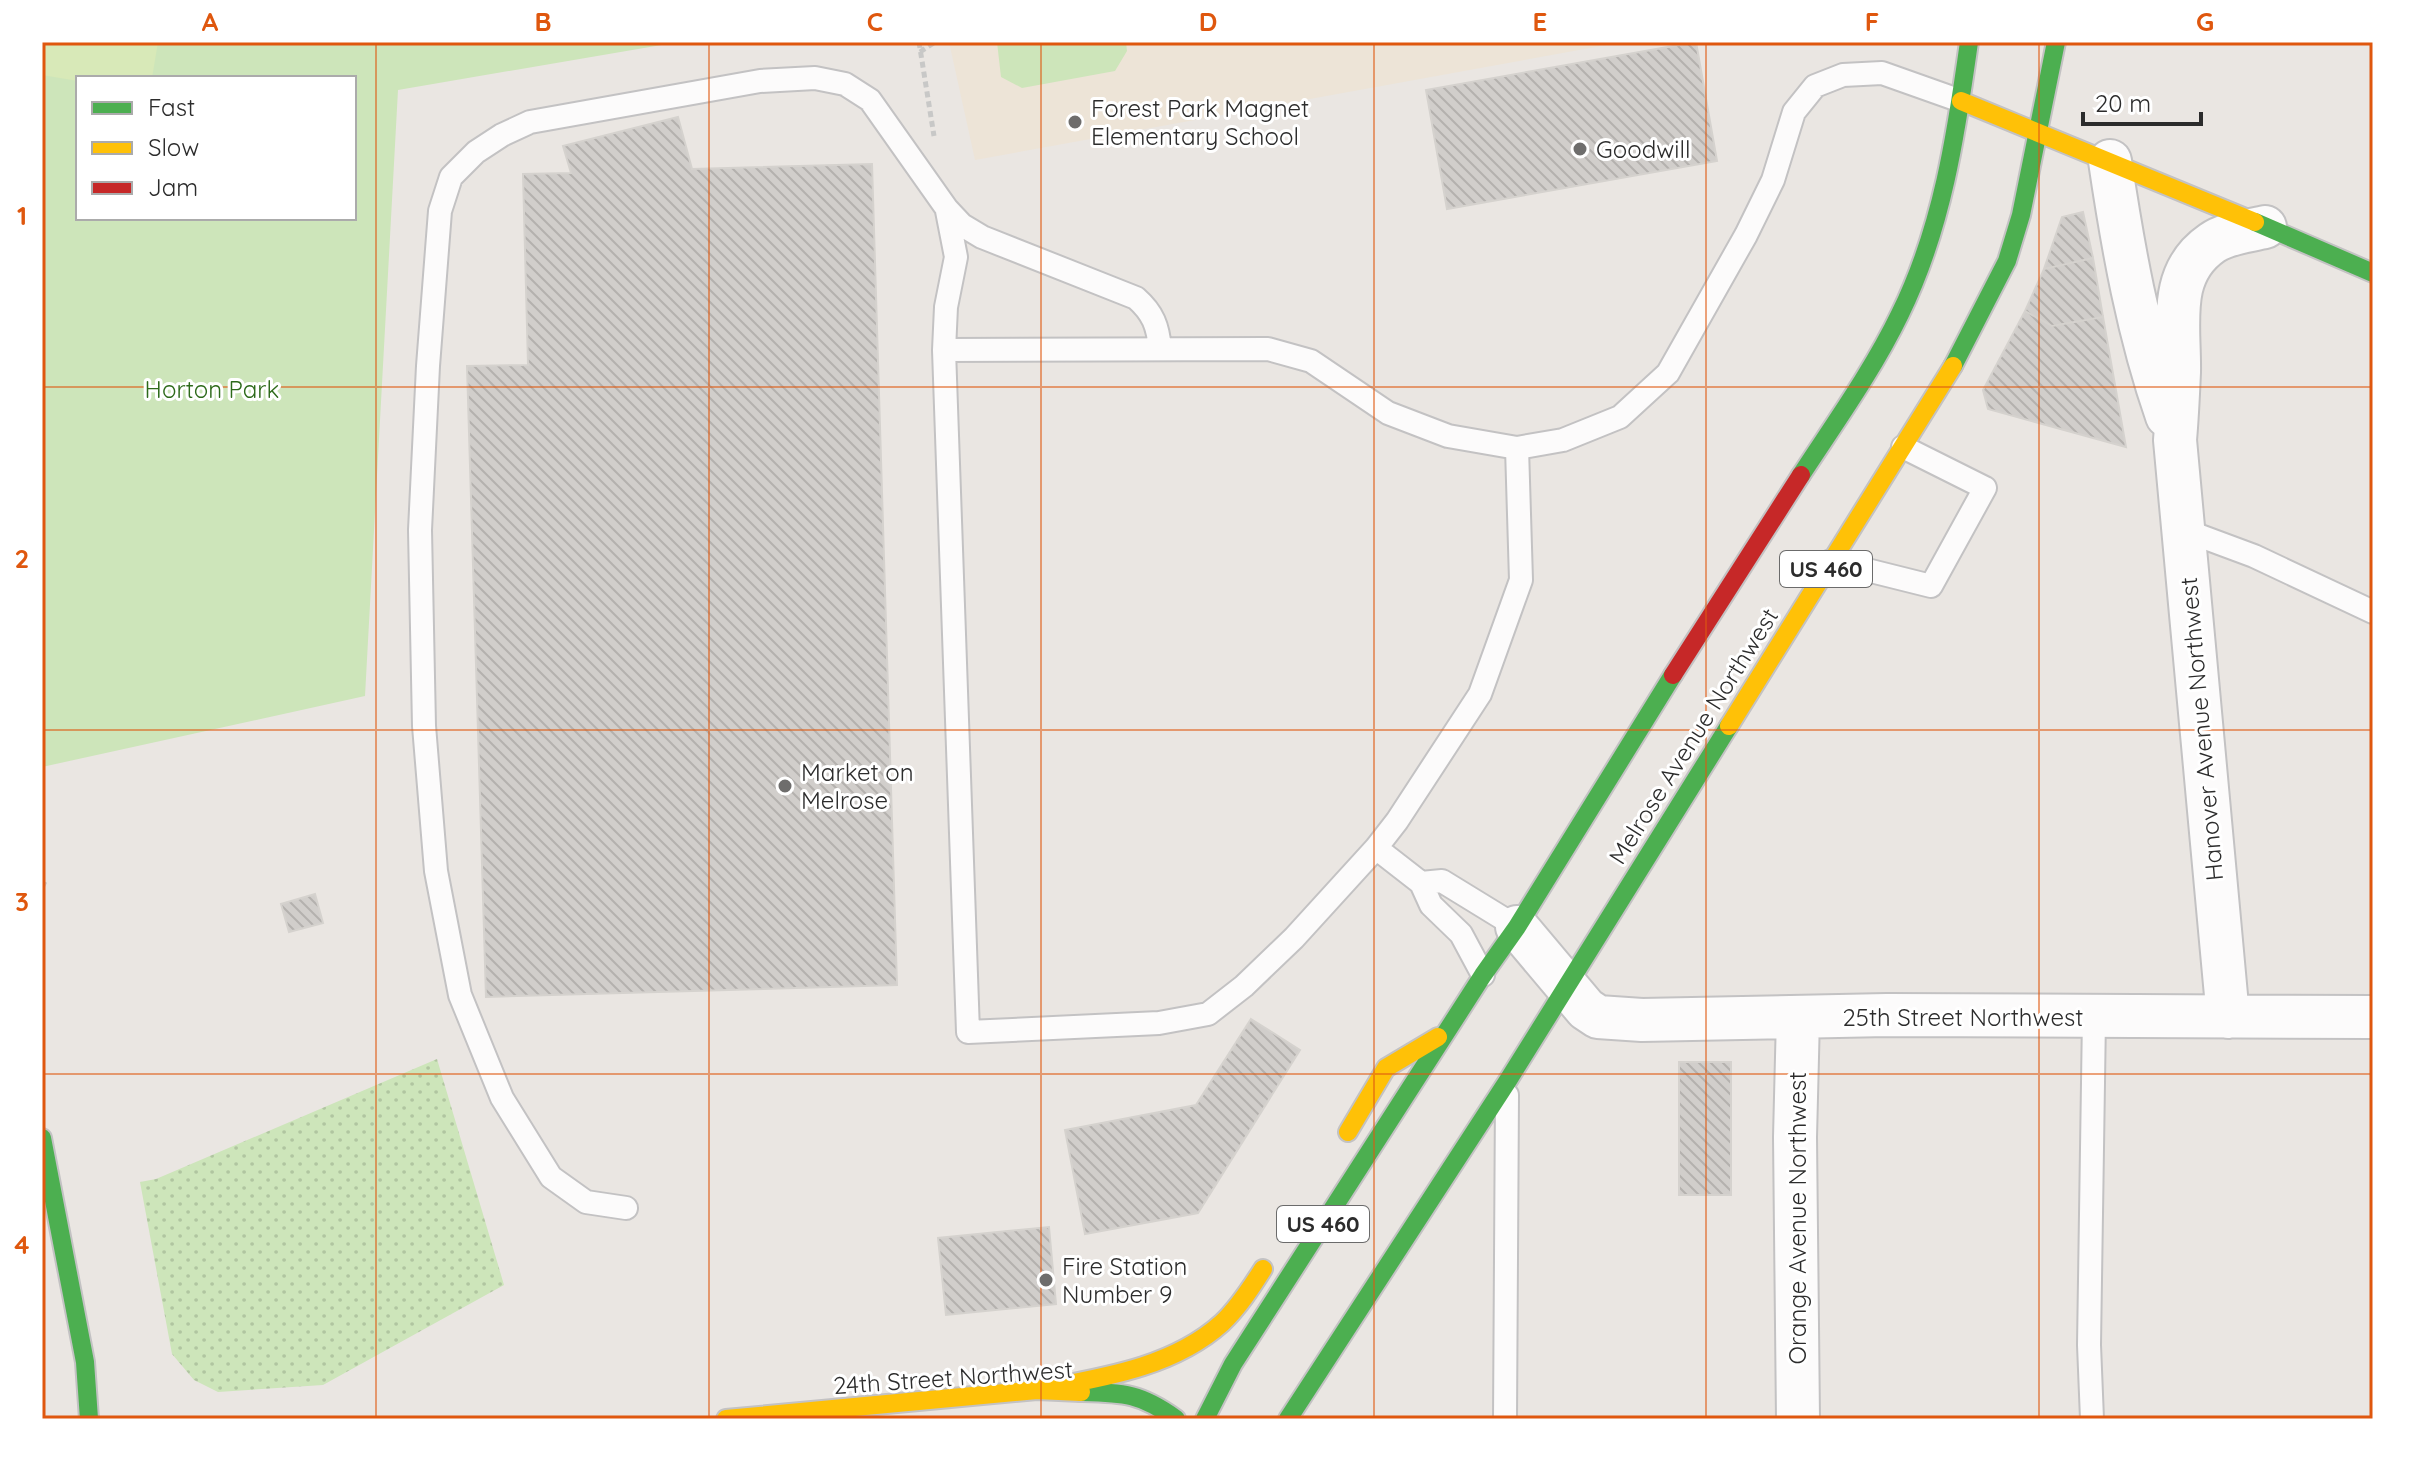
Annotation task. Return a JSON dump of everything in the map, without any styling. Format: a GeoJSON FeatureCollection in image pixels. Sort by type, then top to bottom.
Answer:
{"type":"FeatureCollection","features":[{"type":"Feature","properties":{"kind":"main road","name":"Melrose Avenue Northwest"},"geometry":{"type":"LineString","coordinates":[[1205,1419],[1233,1364],[1517,927],[1720,598],[1853,395],[1900,314],[1930,236],[1946,181],[1969,42]]}},
{"type":"Feature","properties":{"kind":"main road","name":"Melrose Avenue Northwest"},"geometry":{"type":"LineString","coordinates":[[1288,1419],[1507,1082],[1952,368],[2007,261],[2021,215],[2056,42]]}},
{"type":"Feature","properties":{"kind":"main road"},"geometry":{"type":"LineString","coordinates":[[1961,101],[2373,273]]}},
{"type":"Feature","properties":{"kind":"main road"},"geometry":{"type":"LineString","coordinates":[[1341,1145],[1386,1068],[1447,1032]]}},
{"type":"Feature","properties":{"kind":"main road"},"geometry":{"type":"LineString","coordinates":[[42,1138],[52,1238],[85,1362],[89,1419]]}},
{"type":"Feature","properties":{"kind":"main road"},"geometry":{"type":"LineString","coordinates":[[1037,1390],[1130,1372],[1162,1359],[1214,1330],[1243,1298],[1277,1247]]}},
{"type":"Feature","properties":{"kind":"main road"},"geometry":{"type":"LineString","coordinates":[[1271,1410],[1297,1391],[1326,1360]]}},
{"type":"Feature","properties":{"kind":"main road","name":"24th Street Northwest"},"geometry":{"type":"LineString","coordinates":[[726,1419],[851,1413],[1037,1390],[1123,1393],[1151,1401],[1176,1419]]}},
{"type":"Feature","properties":{"kind":"street","name":"Hanover Avenue Northwest"},"geometry":{"type":"LineString","coordinates":[[2110,161],[2121,239],[2147,358],[2175,440]]}},
{"type":"Feature","properties":{"kind":"street","name":"Hanover Avenue Northwest"},"geometry":{"type":"LineString","coordinates":[[2228,1017],[2175,440],[2179,369],[2176,332],[2184,273],[2215,240],[2265,227]]}},
{"type":"Feature","properties":{"kind":"street","name":"25th Street Northwest"},"geometry":{"type":"LineString","coordinates":[[1517,927],[1586,1009],[1598,1017],[1642,1020],[2373,1017]]}},
{"type":"Feature","properties":{"kind":"street","name":"Orange Avenue Northwest"},"geometry":{"type":"LineString","coordinates":[[1798,1017],[1795,1137],[1798,1419]]}},
{"type":"Feature","properties":{"kind":"lane"},"geometry":{"type":"LineString","coordinates":[[944,350],[1268,349],[1311,361],[1388,413],[1448,436],[1517,448],[1563,440],[1620,417],[1668,373],[1746,235],[1773,180],[1794,112],[1815,86],[1843,75],[1882,73],[1961,101]]}},
{"type":"Feature","properties":{"kind":"lane"},"geometry":{"type":"LineString","coordinates":[[626,1208],[586,1202],[551,1177],[502,1098],[460,995],[436,871],[424,726],[420,530],[440,211],[451,177],[476,152],[530,122],[760,81],[815,78],[845,84],[870,100],[947,209],[962,225],[982,237],[1136,298],[1151,311],[1158,329],[1160,349]]}},
{"type":"Feature","properties":{"kind":"lane"},"geometry":{"type":"LineString","coordinates":[[947,209],[956,257],[946,307],[944,350],[968,1032],[1159,1023],[1208,1014],[1244,986],[1294,938],[1397,821],[1480,694],[1521,580],[1517,448]]}},
{"type":"Feature","properties":{"kind":"lane"},"geometry":{"type":"LineString","coordinates":[[1831,561],[1931,586],[1985,488],[1903,447]]}},
{"type":"Feature","properties":{"kind":"lane"},"geometry":{"type":"LineString","coordinates":[[2184,530],[2254,556],[2373,612]]}},
{"type":"Feature","properties":{"kind":"lane"},"geometry":{"type":"LineString","coordinates":[[1376,848],[1421,883],[1431,905],[1461,934],[1483,975]]}},
{"type":"Feature","properties":{"kind":"lane"},"geometry":{"type":"LineString","coordinates":[[1421,883],[1442,881],[1517,927]]}},
{"type":"Feature","properties":{"kind":"lane"},"geometry":{"type":"LineString","coordinates":[[2092,1419],[2089,1345],[2094,1017]]}},
{"type":"Feature","properties":{"kind":"lane"},"geometry":{"type":"LineString","coordinates":[[1505,1419],[1507,1082]]}},
{"type":"Feature","properties":{"kind":"path"},"geometry":{"type":"LineString","coordinates":[[919,42],[938,146]]}},
{"type":"Feature","properties":{"kind":"path"},"geometry":{"type":"LineString","coordinates":[[920,52],[935,42]]}},
{"type":"Feature","properties":{"kind":"shaded area","name":"Forest Park Magnet Elementary School"},"geometry":{"type":"Polygon","coordinates":[[[949,42],[1623,42],[975,160],[949,42]]]}},
{"type":"Feature","properties":{"kind":"green space","name":"Horton Park"},"geometry":{"type":"Polygon","coordinates":[[[42,42],[679,42],[398,90],[365,696],[42,767],[42,42]]]}},
{"type":"Feature","properties":{"kind":"green space"},"geometry":{"type":"Polygon","coordinates":[[[42,42],[158,42],[152,76],[76,76],[76,81],[42,75],[42,42]]]}},
{"type":"Feature","properties":{"kind":"green space"},"geometry":{"type":"Polygon","coordinates":[[[997,42],[1126,42],[1127,51],[1115,71],[1022,88],[1001,77],[997,42]]]}},
{"type":"Feature","properties":{"kind":"green space"},"geometry":{"type":"Polygon","coordinates":[[[437,1059],[504,1285],[323,1385],[218,1392],[194,1380],[172,1354],[140,1182],[156,1179],[437,1059]]]}},
{"type":"Feature","properties":{"kind":"building"},"geometry":{"type":"Polygon","coordinates":[[[1696,42],[1717,161],[1447,209],[1426,90],[1696,42]]]}},
{"type":"Feature","properties":{"kind":"building"},"geometry":{"type":"Polygon","coordinates":[[[678,117],[692,169],[872,164],[897,985],[486,997],[467,366],[528,365],[523,174],[571,173],[563,146],[678,117]]]}},
{"type":"Feature","properties":{"kind":"building"},"geometry":{"type":"Polygon","coordinates":[[[2083,212],[2093,258],[2044,269],[2062,217],[2083,212]]]}},
{"type":"Feature","properties":{"kind":"building"},"geometry":{"type":"Polygon","coordinates":[[[2093,258],[2103,317],[2052,326],[2025,311],[2044,269],[2093,258]]]}},
{"type":"Feature","properties":{"kind":"building"},"geometry":{"type":"Polygon","coordinates":[[[2025,311],[2052,326],[2103,317],[2126,447],[1988,409],[1983,390],[2025,311]]]}},
{"type":"Feature","properties":{"kind":"building"},"geometry":{"type":"Polygon","coordinates":[[[315,894],[323,923],[289,932],[281,904],[315,894]]]}},
{"type":"Feature","properties":{"kind":"building"},"geometry":{"type":"Polygon","coordinates":[[[1251,1019],[1300,1050],[1198,1213],[1085,1234],[1065,1130],[1196,1105],[1251,1019]]]}},
{"type":"Feature","properties":{"kind":"building"},"geometry":{"type":"Polygon","coordinates":[[[1679,1062],[1731,1062],[1731,1195],[1679,1195],[1679,1062]]]}},
{"type":"Feature","properties":{"kind":"building"},"geometry":{"type":"Polygon","coordinates":[[[1049,1227],[1056,1304],[946,1315],[938,1238],[1049,1227]]]}},
{"type":"Feature","properties":{"kind":"traffic: fast"},"geometry":{"type":"LineString","coordinates":[[1801,475],[1878,355],[1900,314],[1927,249],[1945,181],[1969,42]]}},
{"type":"Feature","properties":{"kind":"traffic: fast"},"geometry":{"type":"LineString","coordinates":[[1953,366],[2007,261],[2021,215],[2056,42]]}},
{"type":"Feature","properties":{"kind":"traffic: fast"},"geometry":{"type":"LineString","coordinates":[[2255,222],[2373,273]]}},
{"type":"Feature","properties":{"kind":"traffic: fast"},"geometry":{"type":"LineString","coordinates":[[1205,1419],[1233,1364],[1517,927],[1673,675]]}},
{"type":"Feature","properties":{"kind":"traffic: fast"},"geometry":{"type":"LineString","coordinates":[[1288,1419],[1507,1082],[1729,726]]}},
{"type":"Feature","properties":{"kind":"traffic: fast"},"geometry":{"type":"LineString","coordinates":[[42,1138],[85,1362],[89,1419]]}},
{"type":"Feature","properties":{"kind":"traffic: fast"},"geometry":{"type":"LineString","coordinates":[[1081,1392],[1131,1396],[1152,1404],[1176,1419]]}},
{"type":"Feature","properties":{"kind":"traffic: slow"},"geometry":{"type":"LineString","coordinates":[[1961,101],[2255,222]]}},
{"type":"Feature","properties":{"kind":"traffic: slow"},"geometry":{"type":"LineString","coordinates":[[1729,726],[1953,366]]}},
{"type":"Feature","properties":{"kind":"traffic: slow"},"geometry":{"type":"LineString","coordinates":[[1348,1132],[1386,1068],[1438,1037]]}},
{"type":"Feature","properties":{"kind":"traffic: slow"},"geometry":{"type":"LineString","coordinates":[[1037,1390],[1134,1369],[1181,1351],[1222,1323],[1263,1269]]}},
{"type":"Feature","properties":{"kind":"traffic: slow"},"geometry":{"type":"LineString","coordinates":[[726,1419],[1037,1390],[1081,1392]]}},
{"type":"Feature","properties":{"kind":"traffic: jam"},"geometry":{"type":"LineString","coordinates":[[1673,675],[1801,475]]}},
{"type":"Feature","properties":{"kind":"place","name":"Forest Park Magnet Elementary School"},"geometry":{"type":"Point","coordinates":[1075,122]}},
{"type":"Feature","properties":{"kind":"place","name":"Goodwill"},"geometry":{"type":"Point","coordinates":[1580,149]}},
{"type":"Feature","properties":{"kind":"place","name":"Market on Melrose"},"geometry":{"type":"Point","coordinates":[785,786]}},
{"type":"Feature","properties":{"kind":"place","name":"Fire Station Number 9"},"geometry":{"type":"Point","coordinates":[1046,1280]}}]}
